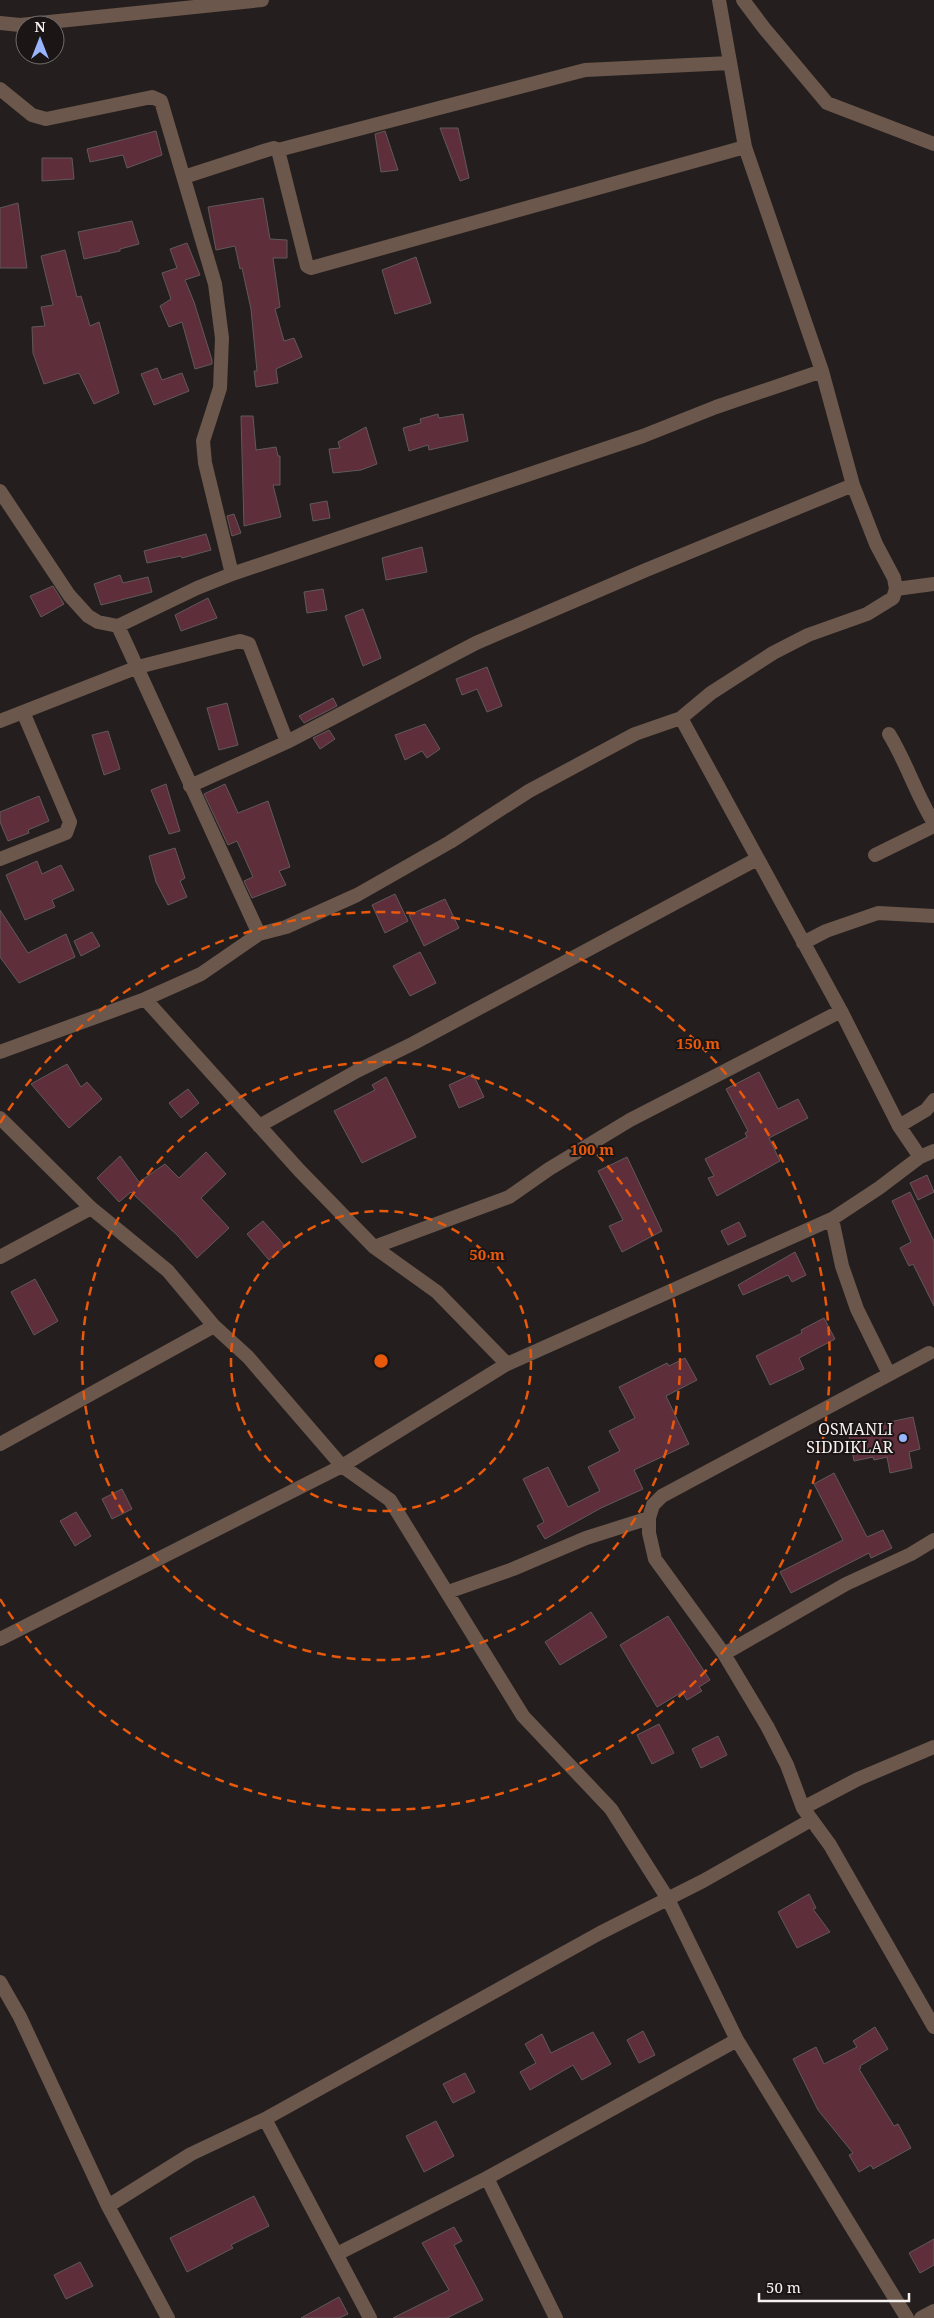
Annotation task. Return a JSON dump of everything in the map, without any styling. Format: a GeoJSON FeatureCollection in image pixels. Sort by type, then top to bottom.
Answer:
{"type":"FeatureCollection","features":[{"type":"Feature","properties":{"kind":"street"},"geometry":{"type":"LineString","coordinates":[[0,23],[20,25],[262,0]]}},
{"type":"Feature","properties":{"kind":"street"},"geometry":{"type":"LineString","coordinates":[[0,1052],[145,1000],[201,974],[259,934],[286,927],[357,895],[450,842],[529,791],[635,734],[681,718],[712,693],[773,653],[808,635],[867,614],[893,598],[896,589],[894,578],[876,544],[853,485],[822,371],[745,147],[719,0]]}},
{"type":"Feature","properties":{"kind":"street"},"geometry":{"type":"LineString","coordinates":[[743,0],[827,103],[934,144]]}},
{"type":"Feature","properties":{"kind":"street"},"geometry":{"type":"LineString","coordinates":[[184,177],[274,148],[278,150],[585,70],[730,63]]}},
{"type":"Feature","properties":{"kind":"street"},"geometry":{"type":"LineString","coordinates":[[0,89],[32,115],[46,119],[143,99],[158,98],[161,101],[215,284],[222,338],[220,388],[203,441],[205,463],[232,574]]}},
{"type":"Feature","properties":{"kind":"street"},"geometry":{"type":"LineString","coordinates":[[278,150],[307,266],[311,268],[745,147]]}},
{"type":"Feature","properties":{"kind":"street"},"geometry":{"type":"LineString","coordinates":[[0,492],[69,595],[88,616],[98,622],[118,626],[196,588],[232,574],[644,436],[716,407],[822,371]]}},
{"type":"Feature","properties":{"kind":"street"},"geometry":{"type":"LineString","coordinates":[[190,786],[287,742],[476,643],[646,570],[853,485]]}},
{"type":"Feature","properties":{"kind":"street"},"geometry":{"type":"LineString","coordinates":[[896,589],[934,584]]}},
{"type":"Feature","properties":{"kind":"street"},"geometry":{"type":"LineString","coordinates":[[118,626],[259,934]]}},
{"type":"Feature","properties":{"kind":"street"},"geometry":{"type":"LineString","coordinates":[[0,721],[138,667],[240,641],[249,644],[287,742]]}},
{"type":"Feature","properties":{"kind":"street"},"geometry":{"type":"LineString","coordinates":[[0,859],[66,833],[70,822],[24,712]]}},
{"type":"Feature","properties":{"kind":"street"},"geometry":{"type":"LineString","coordinates":[[681,718],[841,1011],[899,1126],[920,1157]]}},
{"type":"Feature","properties":{"kind":"street"},"geometry":{"type":"LineString","coordinates":[[875,855],[934,824],[922,804],[900,751],[889,734]]}},
{"type":"Feature","properties":{"kind":"street"},"geometry":{"type":"LineString","coordinates":[[259,1126],[357,1071],[414,1043],[757,860]]}},
{"type":"Feature","properties":{"kind":"street"},"geometry":{"type":"LineString","coordinates":[[802,942],[826,931],[878,913],[934,916]]}},
{"type":"Feature","properties":{"kind":"street"},"geometry":{"type":"LineString","coordinates":[[145,1000],[299,1170],[374,1247],[437,1292],[506,1364]]}},
{"type":"Feature","properties":{"kind":"street"},"geometry":{"type":"LineString","coordinates":[[374,1247],[509,1197],[549,1169],[630,1120],[841,1011]]}},
{"type":"Feature","properties":{"kind":"street"},"geometry":{"type":"LineString","coordinates":[[899,1126],[926,1110],[934,1100]]}},
{"type":"Feature","properties":{"kind":"street"},"geometry":{"type":"LineString","coordinates":[[0,1118],[91,1208],[168,1272],[214,1326],[248,1357],[342,1466],[390,1500],[524,1716],[611,1809],[668,1899],[736,2040],[907,2318]]}},
{"type":"Feature","properties":{"kind":"street"},"geometry":{"type":"LineString","coordinates":[[0,1639],[342,1466],[506,1364],[832,1219],[879,1188],[920,1157],[934,1151]]}},
{"type":"Feature","properties":{"kind":"street"},"geometry":{"type":"LineString","coordinates":[[0,1257],[91,1208]]}},
{"type":"Feature","properties":{"kind":"street"},"geometry":{"type":"LineString","coordinates":[[832,1219],[842,1266],[857,1309],[889,1374]]}},
{"type":"Feature","properties":{"kind":"street"},"geometry":{"type":"LineString","coordinates":[[0,1444],[214,1326]]}},
{"type":"Feature","properties":{"kind":"street"},"geometry":{"type":"LineString","coordinates":[[932,1356],[889,1374],[662,1496],[653,1505],[649,1518],[649,1533],[654,1559],[724,1654],[778,1745],[807,1814],[830,1845],[934,2027]]}},
{"type":"Feature","properties":{"kind":"street"},"geometry":{"type":"LineString","coordinates":[[448,1592],[513,1569],[586,1538],[649,1518]]}},
{"type":"Feature","properties":{"kind":"street"},"geometry":{"type":"LineString","coordinates":[[724,1654],[846,1584],[910,1554],[934,1540]]}},
{"type":"Feature","properties":{"kind":"street"},"geometry":{"type":"LineString","coordinates":[[108,2206],[191,2154],[264,2119],[600,1933],[668,1899],[807,1814],[858,1779],[934,1747]]}},
{"type":"Feature","properties":{"kind":"street"},"geometry":{"type":"LineString","coordinates":[[0,1982],[20,2018],[108,2206],[168,2318]]}},
{"type":"Feature","properties":{"kind":"street"},"geometry":{"type":"LineString","coordinates":[[337,2254],[487,2178],[736,2040]]}},
{"type":"Feature","properties":{"kind":"street"},"geometry":{"type":"LineString","coordinates":[[264,2119],[370,2318]]}},
{"type":"Feature","properties":{"kind":"street"},"geometry":{"type":"LineString","coordinates":[[487,2178],[556,2318]]}},
{"type":"Feature","properties":{"kind":"street"},"geometry":{"type":"LineString","coordinates":[[921,2318],[934,2311]]}},
{"type":"Feature","properties":{"kind":"building"},"geometry":{"type":"Polygon","coordinates":[[[440,128],[458,128],[469,178],[460,181],[440,128]]]}},
{"type":"Feature","properties":{"kind":"building"},"geometry":{"type":"Polygon","coordinates":[[[156,131],[162,155],[127,168],[123,155],[90,162],[87,149],[156,131]]]}},
{"type":"Feature","properties":{"kind":"building"},"geometry":{"type":"Polygon","coordinates":[[[385,131],[398,170],[381,172],[375,134],[385,131]]]}},
{"type":"Feature","properties":{"kind":"building"},"geometry":{"type":"Polygon","coordinates":[[[42,158],[72,158],[74,179],[42,181],[42,158]]]}},
{"type":"Feature","properties":{"kind":"building"},"geometry":{"type":"Polygon","coordinates":[[[263,198],[270,239],[287,240],[287,258],[273,258],[280,307],[275,309],[284,341],[294,338],[302,357],[276,369],[278,383],[256,387],[254,371],[257,371],[251,309],[242,268],[240,269],[235,246],[216,250],[208,207],[263,198]]]}},
{"type":"Feature","properties":{"kind":"building"},"geometry":{"type":"Polygon","coordinates":[[[18,203],[27,268],[0,268],[0,208],[18,203]]]}},
{"type":"Feature","properties":{"kind":"building"},"geometry":{"type":"Polygon","coordinates":[[[132,221],[139,244],[120,249],[120,251],[84,259],[78,232],[132,221]]]}},
{"type":"Feature","properties":{"kind":"building"},"geometry":{"type":"Polygon","coordinates":[[[187,243],[200,275],[185,280],[212,360],[212,364],[195,369],[182,322],[169,327],[160,306],[171,299],[162,273],[177,268],[170,249],[187,243]]]}},
{"type":"Feature","properties":{"kind":"building"},"geometry":{"type":"Polygon","coordinates":[[[65,250],[77,297],[81,296],[90,326],[99,322],[119,393],[94,404],[79,373],[44,384],[33,353],[32,327],[45,326],[41,307],[53,305],[41,256],[65,250]]]}},
{"type":"Feature","properties":{"kind":"building"},"geometry":{"type":"Polygon","coordinates":[[[416,257],[431,303],[395,314],[382,270],[416,257]]]}},
{"type":"Feature","properties":{"kind":"building"},"geometry":{"type":"Polygon","coordinates":[[[157,368],[162,380],[182,373],[189,391],[154,405],[141,374],[157,368]]]}},
{"type":"Feature","properties":{"kind":"building"},"geometry":{"type":"Polygon","coordinates":[[[438,414],[439,418],[463,414],[468,441],[429,450],[428,445],[409,451],[403,428],[421,423],[420,419],[438,414]]]}},
{"type":"Feature","properties":{"kind":"building"},"geometry":{"type":"Polygon","coordinates":[[[241,416],[253,416],[256,450],[276,447],[278,456],[280,456],[280,485],[273,485],[281,517],[244,526],[241,416]]]}},
{"type":"Feature","properties":{"kind":"building"},"geometry":{"type":"Polygon","coordinates":[[[366,427],[377,464],[361,470],[333,473],[329,449],[340,448],[338,442],[366,427]]]}},
{"type":"Feature","properties":{"kind":"building"},"geometry":{"type":"Polygon","coordinates":[[[327,501],[330,518],[313,521],[310,504],[327,501]]]}},
{"type":"Feature","properties":{"kind":"building"},"geometry":{"type":"Polygon","coordinates":[[[234,514],[241,533],[232,536],[227,516],[234,514]]]}},
{"type":"Feature","properties":{"kind":"building"},"geometry":{"type":"Polygon","coordinates":[[[206,534],[211,550],[182,558],[181,556],[147,563],[144,551],[206,534]]]}},
{"type":"Feature","properties":{"kind":"building"},"geometry":{"type":"Polygon","coordinates":[[[422,547],[427,572],[386,580],[382,558],[422,547]]]}},
{"type":"Feature","properties":{"kind":"building"},"geometry":{"type":"Polygon","coordinates":[[[120,575],[123,583],[148,577],[152,592],[101,605],[94,584],[120,575]]]}},
{"type":"Feature","properties":{"kind":"building"},"geometry":{"type":"Polygon","coordinates":[[[53,586],[64,604],[41,617],[30,596],[53,586]]]}},
{"type":"Feature","properties":{"kind":"building"},"geometry":{"type":"Polygon","coordinates":[[[323,589],[327,610],[307,613],[304,592],[323,589]]]}},
{"type":"Feature","properties":{"kind":"building"},"geometry":{"type":"Polygon","coordinates":[[[208,598],[217,618],[181,631],[175,615],[208,598]]]}},
{"type":"Feature","properties":{"kind":"building"},"geometry":{"type":"Polygon","coordinates":[[[363,609],[381,658],[363,666],[345,616],[363,609]]]}},
{"type":"Feature","properties":{"kind":"building"},"geometry":{"type":"Polygon","coordinates":[[[487,667],[502,706],[487,712],[477,689],[462,695],[456,679],[487,667]]]}},
{"type":"Feature","properties":{"kind":"building"},"geometry":{"type":"Polygon","coordinates":[[[333,698],[337,706],[304,723],[299,716],[333,698]]]}},
{"type":"Feature","properties":{"kind":"building"},"geometry":{"type":"Polygon","coordinates":[[[227,703],[238,745],[219,750],[207,708],[227,703]]]}},
{"type":"Feature","properties":{"kind":"building"},"geometry":{"type":"Polygon","coordinates":[[[425,724],[440,749],[427,758],[422,751],[405,760],[395,735],[425,724]]]}},
{"type":"Feature","properties":{"kind":"building"},"geometry":{"type":"Polygon","coordinates":[[[329,730],[335,739],[320,749],[313,738],[329,730]]]}},
{"type":"Feature","properties":{"kind":"building"},"geometry":{"type":"Polygon","coordinates":[[[108,731],[120,769],[104,775],[92,735],[108,731]]]}},
{"type":"Feature","properties":{"kind":"building"},"geometry":{"type":"Polygon","coordinates":[[[166,784],[180,831],[169,834],[151,790],[166,784]]]}},
{"type":"Feature","properties":{"kind":"building"},"geometry":{"type":"Polygon","coordinates":[[[225,784],[238,813],[268,801],[290,867],[279,871],[286,885],[252,898],[244,881],[253,877],[237,841],[228,845],[204,794],[225,784]]]}},
{"type":"Feature","properties":{"kind":"building"},"geometry":{"type":"Polygon","coordinates":[[[39,796],[49,821],[28,830],[29,833],[8,841],[0,822],[0,812],[39,796]]]}},
{"type":"Feature","properties":{"kind":"building"},"geometry":{"type":"Polygon","coordinates":[[[175,848],[185,878],[180,881],[187,897],[168,905],[156,882],[149,856],[175,848]]]}},
{"type":"Feature","properties":{"kind":"building"},"geometry":{"type":"Polygon","coordinates":[[[37,861],[42,874],[61,865],[74,890],[52,900],[55,907],[25,920],[6,875],[37,861]]]}},
{"type":"Feature","properties":{"kind":"building"},"geometry":{"type":"Polygon","coordinates":[[[395,894],[408,921],[385,933],[372,905],[395,894]]]}},
{"type":"Feature","properties":{"kind":"building"},"geometry":{"type":"Polygon","coordinates":[[[445,899],[459,928],[424,946],[409,915],[445,899]]]}},
{"type":"Feature","properties":{"kind":"building"},"geometry":{"type":"Polygon","coordinates":[[[0,910],[28,953],[66,934],[75,957],[19,983],[0,957],[0,910]]]}},
{"type":"Feature","properties":{"kind":"building"},"geometry":{"type":"Polygon","coordinates":[[[92,932],[100,946],[81,956],[74,941],[92,932]]]}},
{"type":"Feature","properties":{"kind":"building"},"geometry":{"type":"Polygon","coordinates":[[[420,952],[436,983],[410,996],[393,966],[420,952]]]}},
{"type":"Feature","properties":{"kind":"building"},"geometry":{"type":"Polygon","coordinates":[[[67,1064],[81,1087],[87,1082],[102,1099],[69,1128],[31,1084],[67,1064]]]}},
{"type":"Feature","properties":{"kind":"building"},"geometry":{"type":"Polygon","coordinates":[[[759,1072],[778,1109],[798,1099],[808,1118],[769,1138],[780,1161],[717,1196],[708,1178],[714,1176],[705,1159],[747,1137],[745,1133],[748,1131],[726,1089],[759,1072]]]}},
{"type":"Feature","properties":{"kind":"building"},"geometry":{"type":"Polygon","coordinates":[[[473,1074],[484,1097],[459,1108],[449,1085],[473,1074]]]}},
{"type":"Feature","properties":{"kind":"building"},"geometry":{"type":"Polygon","coordinates":[[[386,1077],[416,1137],[362,1163],[334,1111],[375,1090],[372,1085],[386,1077]]]}},
{"type":"Feature","properties":{"kind":"building"},"geometry":{"type":"Polygon","coordinates":[[[188,1089],[199,1103],[181,1118],[169,1103],[188,1089]]]}},
{"type":"Feature","properties":{"kind":"building"},"geometry":{"type":"Polygon","coordinates":[[[206,1152],[226,1174],[201,1198],[229,1228],[197,1258],[178,1236],[131,1192],[119,1202],[97,1178],[120,1156],[139,1182],[165,1164],[179,1178],[206,1152]]]}},
{"type":"Feature","properties":{"kind":"building"},"geometry":{"type":"Polygon","coordinates":[[[627,1157],[662,1231],[622,1252],[609,1226],[623,1220],[598,1171],[627,1157]]]}},
{"type":"Feature","properties":{"kind":"building"},"geometry":{"type":"Polygon","coordinates":[[[927,1175],[934,1192],[918,1200],[910,1183],[927,1175]]]}},
{"type":"Feature","properties":{"kind":"building"},"geometry":{"type":"Polygon","coordinates":[[[910,1192],[934,1241],[934,1306],[913,1264],[909,1266],[900,1248],[911,1242],[892,1201],[910,1192]]]}},
{"type":"Feature","properties":{"kind":"building"},"geometry":{"type":"Polygon","coordinates":[[[263,1221],[285,1246],[269,1260],[247,1234],[263,1221]]]}},
{"type":"Feature","properties":{"kind":"building"},"geometry":{"type":"Polygon","coordinates":[[[739,1222],[746,1236],[728,1245],[721,1231],[739,1222]]]}},
{"type":"Feature","properties":{"kind":"building"},"geometry":{"type":"Polygon","coordinates":[[[795,1252],[806,1275],[792,1282],[788,1275],[743,1295],[738,1285],[795,1252]]]}},
{"type":"Feature","properties":{"kind":"building"},"geometry":{"type":"Polygon","coordinates":[[[35,1279],[58,1321],[34,1335],[11,1292],[35,1279]]]}},
{"type":"Feature","properties":{"kind":"building"},"geometry":{"type":"Polygon","coordinates":[[[824,1318],[835,1339],[799,1358],[804,1369],[770,1385],[756,1356],[802,1333],[801,1330],[824,1318]]]}},
{"type":"Feature","properties":{"kind":"building"},"geometry":{"type":"Polygon","coordinates":[[[685,1358],[697,1380],[666,1396],[689,1444],[634,1470],[643,1489],[601,1508],[545,1539],[537,1526],[544,1522],[523,1479],[548,1467],[568,1507],[600,1491],[588,1467],[620,1451],[609,1431],[635,1418],[619,1387],[667,1363],[669,1366],[685,1358]]]}},
{"type":"Feature","properties":{"kind":"building"},"geometry":{"type":"Polygon","coordinates":[[[913,1417],[920,1449],[909,1452],[912,1468],[890,1473],[887,1457],[874,1460],[873,1457],[854,1461],[849,1436],[868,1432],[866,1427],[913,1417]]]}},
{"type":"Feature","properties":{"kind":"building"},"geometry":{"type":"Polygon","coordinates":[[[834,1473],[867,1537],[883,1530],[892,1548],[871,1558],[869,1553],[791,1593],[780,1572],[843,1540],[814,1484],[834,1473]]]}},
{"type":"Feature","properties":{"kind":"building"},"geometry":{"type":"Polygon","coordinates":[[[122,1489],[132,1509],[112,1519],[102,1499],[122,1489]]]}},
{"type":"Feature","properties":{"kind":"building"},"geometry":{"type":"Polygon","coordinates":[[[76,1512],[91,1536],[75,1546],[60,1521],[76,1512]]]}},
{"type":"Feature","properties":{"kind":"building"},"geometry":{"type":"Polygon","coordinates":[[[591,1612],[607,1637],[560,1665],[545,1642],[591,1612]]]}},
{"type":"Feature","properties":{"kind":"building"},"geometry":{"type":"Polygon","coordinates":[[[668,1616],[710,1680],[699,1687],[702,1691],[687,1700],[682,1692],[657,1707],[620,1645],[668,1616]]]}},
{"type":"Feature","properties":{"kind":"building"},"geometry":{"type":"Polygon","coordinates":[[[659,1724],[674,1753],[652,1764],[637,1735],[659,1724]]]}},
{"type":"Feature","properties":{"kind":"building"},"geometry":{"type":"Polygon","coordinates":[[[718,1736],[727,1755],[701,1768],[692,1749],[718,1736]]]}},
{"type":"Feature","properties":{"kind":"building"},"geometry":{"type":"Polygon","coordinates":[[[809,1894],[816,1908],[813,1909],[830,1932],[797,1948],[778,1912],[809,1894]]]}},
{"type":"Feature","properties":{"kind":"building"},"geometry":{"type":"Polygon","coordinates":[[[875,2027],[888,2049],[860,2066],[861,2068],[859,2069],[894,2126],[898,2124],[911,2148],[873,2169],[871,2165],[859,2172],[849,2155],[853,2153],[818,2110],[793,2059],[816,2047],[824,2064],[857,2047],[853,2041],[875,2027]]]}},
{"type":"Feature","properties":{"kind":"building"},"geometry":{"type":"Polygon","coordinates":[[[643,2031],[655,2055],[639,2063],[627,2040],[643,2031]]]}},
{"type":"Feature","properties":{"kind":"building"},"geometry":{"type":"Polygon","coordinates":[[[593,2032],[611,2064],[582,2080],[573,2065],[530,2090],[520,2072],[536,2063],[525,2044],[542,2034],[551,2053],[593,2032]]]}},
{"type":"Feature","properties":{"kind":"building"},"geometry":{"type":"Polygon","coordinates":[[[465,2073],[475,2092],[453,2103],[443,2084],[465,2073]]]}},
{"type":"Feature","properties":{"kind":"building"},"geometry":{"type":"Polygon","coordinates":[[[436,2121],[454,2156],[424,2172],[406,2136],[436,2121]]]}},
{"type":"Feature","properties":{"kind":"building"},"geometry":{"type":"Polygon","coordinates":[[[254,2196],[269,2226],[231,2245],[233,2248],[187,2272],[170,2238],[254,2196]]]}},
{"type":"Feature","properties":{"kind":"building"},"geometry":{"type":"Polygon","coordinates":[[[454,2227],[462,2241],[454,2245],[483,2300],[447,2318],[393,2318],[449,2290],[422,2243],[454,2227]]]}},
{"type":"Feature","properties":{"kind":"building"},"geometry":{"type":"Polygon","coordinates":[[[934,2239],[934,2265],[920,2273],[909,2253],[934,2239]]]}},
{"type":"Feature","properties":{"kind":"building"},"geometry":{"type":"Polygon","coordinates":[[[80,2262],[93,2286],[66,2299],[54,2275],[80,2262]]]}},
{"type":"Feature","properties":{"kind":"building"},"geometry":{"type":"Polygon","coordinates":[[[339,2297],[348,2314],[339,2318],[301,2318],[339,2297]]]}},
{"type":"Feature","properties":{"kind":"place","name":"OSMANLI SIDDIKLAR"},"geometry":{"type":"Point","coordinates":[903,1438]}}]}
